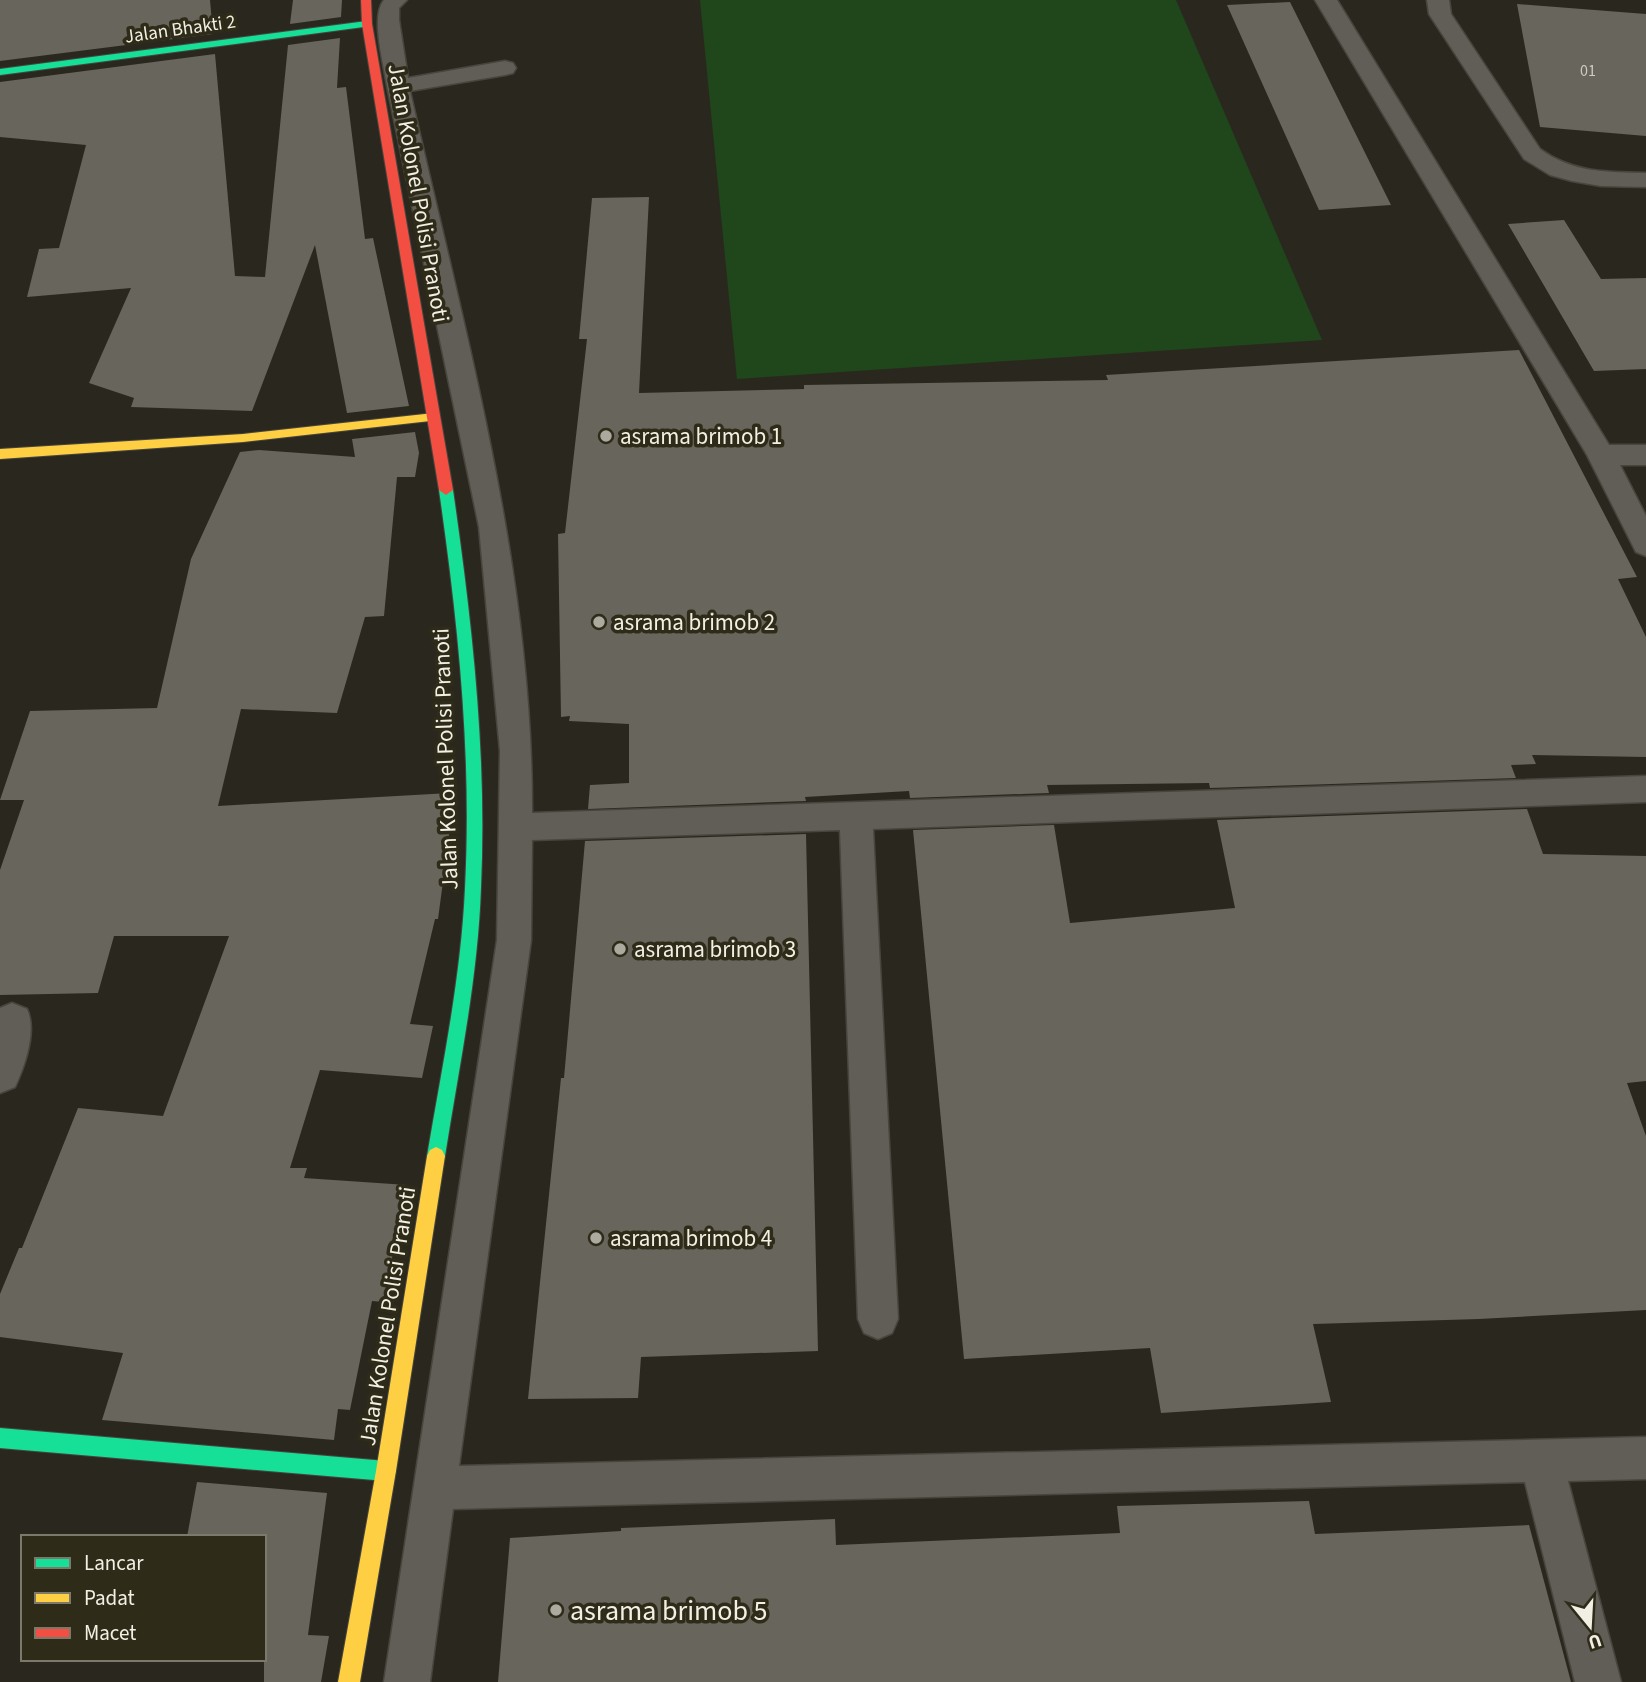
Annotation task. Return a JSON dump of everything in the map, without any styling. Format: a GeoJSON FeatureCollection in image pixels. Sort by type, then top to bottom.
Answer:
{"type":"FeatureCollection","features":[{"type":"Feature","properties":{"kind":"street","name":"Jalan Kolonel Polisi Pranoti"},"geometry":{"type":"LineString","coordinates":[[349,1682],[386,1471],[469,947],[475,883],[471,723],[460,582],[367,24],[366,0]]}},
{"type":"Feature","properties":{"kind":"street","name":"Jalan Bhakti 2"},"geometry":{"type":"LineString","coordinates":[[0,72],[367,24]]}},
{"type":"Feature","properties":{"kind":"street"},"geometry":{"type":"LineString","coordinates":[[0,454],[243,438],[434,417]]}},
{"type":"Feature","properties":{"kind":"street"},"geometry":{"type":"LineString","coordinates":[[0,1073],[12,1022]]}},
{"type":"Feature","properties":{"kind":"street"},"geometry":{"type":"LineString","coordinates":[[0,1438],[386,1471]]}},
{"type":"Feature","properties":{"kind":"lane"},"geometry":{"type":"LineString","coordinates":[[396,0],[389,7],[388,20],[398,86],[494,527],[516,751],[514,940],[407,1682]]}},
{"type":"Feature","properties":{"kind":"lane"},"geometry":{"type":"LineString","coordinates":[[1326,0],[1601,455],[1646,545]]}},
{"type":"Feature","properties":{"kind":"lane"},"geometry":{"type":"LineString","coordinates":[[1438,0],[1440,14],[1532,154],[1549,166],[1577,177],[1646,180]]}},
{"type":"Feature","properties":{"kind":"lane"},"geometry":{"type":"LineString","coordinates":[[398,86],[505,68]]}},
{"type":"Feature","properties":{"kind":"lane"},"geometry":{"type":"LineString","coordinates":[[1601,455],[1646,454]]}},
{"type":"Feature","properties":{"kind":"lane"},"geometry":{"type":"LineString","coordinates":[[515,827],[1646,789]]}},
{"type":"Feature","properties":{"kind":"lane"},"geometry":{"type":"LineString","coordinates":[[856,816],[878,1319]]}},
{"type":"Feature","properties":{"kind":"lane"},"geometry":{"type":"LineString","coordinates":[[434,1488],[1646,1458]]}},
{"type":"Feature","properties":{"kind":"lane"},"geometry":{"type":"LineString","coordinates":[[1541,1460],[1598,1682]]}},
{"type":"Feature","properties":{"kind":"green space"},"geometry":{"type":"Polygon","coordinates":[[[700,0],[1176,0],[1322,340],[737,379],[700,0]]]}},
{"type":"Feature","properties":{"kind":"building"},"geometry":{"type":"Polygon","coordinates":[[[0,0],[210,0],[213,34],[0,61],[0,0]]]}},
{"type":"Feature","properties":{"kind":"building"},"geometry":{"type":"Polygon","coordinates":[[[293,0],[342,0],[341,17],[290,24],[293,0]]]}},
{"type":"Feature","properties":{"kind":"building"},"geometry":{"type":"Polygon","coordinates":[[[1290,2],[1391,205],[1319,210],[1227,5],[1290,2]]]}},
{"type":"Feature","properties":{"kind":"building"},"geometry":{"type":"Polygon","coordinates":[[[1517,4],[1646,14],[1646,136],[1540,127],[1517,4]]]}},
{"type":"Feature","properties":{"kind":"building"},"geometry":{"type":"Polygon","coordinates":[[[340,38],[337,88],[346,87],[365,239],[373,238],[409,406],[347,413],[315,245],[252,411],[131,407],[134,398],[89,383],[131,288],[27,297],[39,249],[59,248],[86,145],[0,137],[0,82],[215,54],[235,276],[265,277],[288,45],[340,38]]]}},
{"type":"Feature","properties":{"kind":"building"},"geometry":{"type":"Polygon","coordinates":[[[649,197],[639,393],[804,389],[804,385],[1108,380],[1106,375],[1519,350],[1637,577],[1618,579],[1646,637],[1646,757],[1532,755],[1536,764],[1511,765],[1516,778],[1210,788],[1209,783],[1047,785],[1049,793],[910,798],[909,791],[805,797],[806,801],[588,809],[590,785],[629,783],[629,724],[569,721],[570,716],[561,717],[558,534],[565,533],[587,339],[579,339],[592,198],[649,197]]]}},
{"type":"Feature","properties":{"kind":"building"},"geometry":{"type":"Polygon","coordinates":[[[1564,220],[1601,279],[1646,278],[1646,369],[1594,371],[1508,224],[1564,220]]]}},
{"type":"Feature","properties":{"kind":"building"},"geometry":{"type":"Polygon","coordinates":[[[415,432],[419,453],[415,477],[397,477],[384,616],[365,617],[337,713],[241,709],[218,806],[450,793],[449,837],[438,919],[435,919],[410,1024],[433,1026],[422,1078],[320,1070],[290,1168],[307,1168],[304,1178],[407,1185],[383,1302],[372,1301],[350,1410],[338,1409],[334,1440],[102,1420],[123,1353],[0,1337],[0,1294],[19,1248],[22,1248],[78,1108],[163,1116],[229,936],[114,936],[98,993],[0,995],[0,870],[24,800],[0,800],[30,711],[157,708],[191,559],[240,452],[259,450],[355,457],[352,439],[415,432]]]}},
{"type":"Feature","properties":{"kind":"building"},"geometry":{"type":"Polygon","coordinates":[[[1527,809],[1543,854],[1646,856],[1646,1081],[1627,1083],[1646,1136],[1646,1310],[1313,1324],[1331,1402],[1161,1413],[1150,1348],[964,1359],[913,830],[1054,825],[1070,923],[1235,908],[1217,820],[1527,809]]]}},
{"type":"Feature","properties":{"kind":"building"},"geometry":{"type":"Polygon","coordinates":[[[806,834],[818,1351],[641,1357],[638,1398],[528,1399],[561,1078],[564,1078],[585,841],[806,834]]]}},
{"type":"Feature","properties":{"kind":"building"},"geometry":{"type":"Polygon","coordinates":[[[197,1482],[327,1493],[308,1635],[329,1636],[321,1682],[264,1682],[266,1535],[187,1535],[197,1482]]]}},
{"type":"Feature","properties":{"kind":"building"},"geometry":{"type":"Polygon","coordinates":[[[1309,1501],[1315,1534],[1529,1525],[1571,1682],[498,1682],[510,1538],[621,1531],[621,1528],[835,1519],[836,1545],[1120,1533],[1117,1506],[1309,1501]]]}},
{"type":"Feature","properties":{"kind":"traffic: fast"},"geometry":{"type":"LineString","coordinates":[[0,72],[367,24]]}},
{"type":"Feature","properties":{"kind":"traffic: fast"},"geometry":{"type":"LineString","coordinates":[[436,1156],[466,972],[475,832],[472,717],[446,490]]}},
{"type":"Feature","properties":{"kind":"traffic: fast"},"geometry":{"type":"LineString","coordinates":[[0,1438],[386,1471]]}},
{"type":"Feature","properties":{"kind":"traffic: slow"},"geometry":{"type":"LineString","coordinates":[[0,454],[243,438],[434,417]]}},
{"type":"Feature","properties":{"kind":"traffic: slow"},"geometry":{"type":"LineString","coordinates":[[349,1682],[436,1156]]}},
{"type":"Feature","properties":{"kind":"traffic: jam"},"geometry":{"type":"LineString","coordinates":[[366,0],[367,24],[446,490]]}},
{"type":"Feature","properties":{"kind":"place","name":"asrama brimob 1"},"geometry":{"type":"Point","coordinates":[606,436]}},
{"type":"Feature","properties":{"kind":"place","name":"asrama brimob 2"},"geometry":{"type":"Point","coordinates":[599,622]}},
{"type":"Feature","properties":{"kind":"place","name":"asrama brimob 3"},"geometry":{"type":"Point","coordinates":[620,949]}},
{"type":"Feature","properties":{"kind":"place","name":"asrama brimob 4"},"geometry":{"type":"Point","coordinates":[596,1238]}},
{"type":"Feature","properties":{"kind":"place","name":"asrama brimob 5"},"geometry":{"type":"Point","coordinates":[556,1610]}}]}
